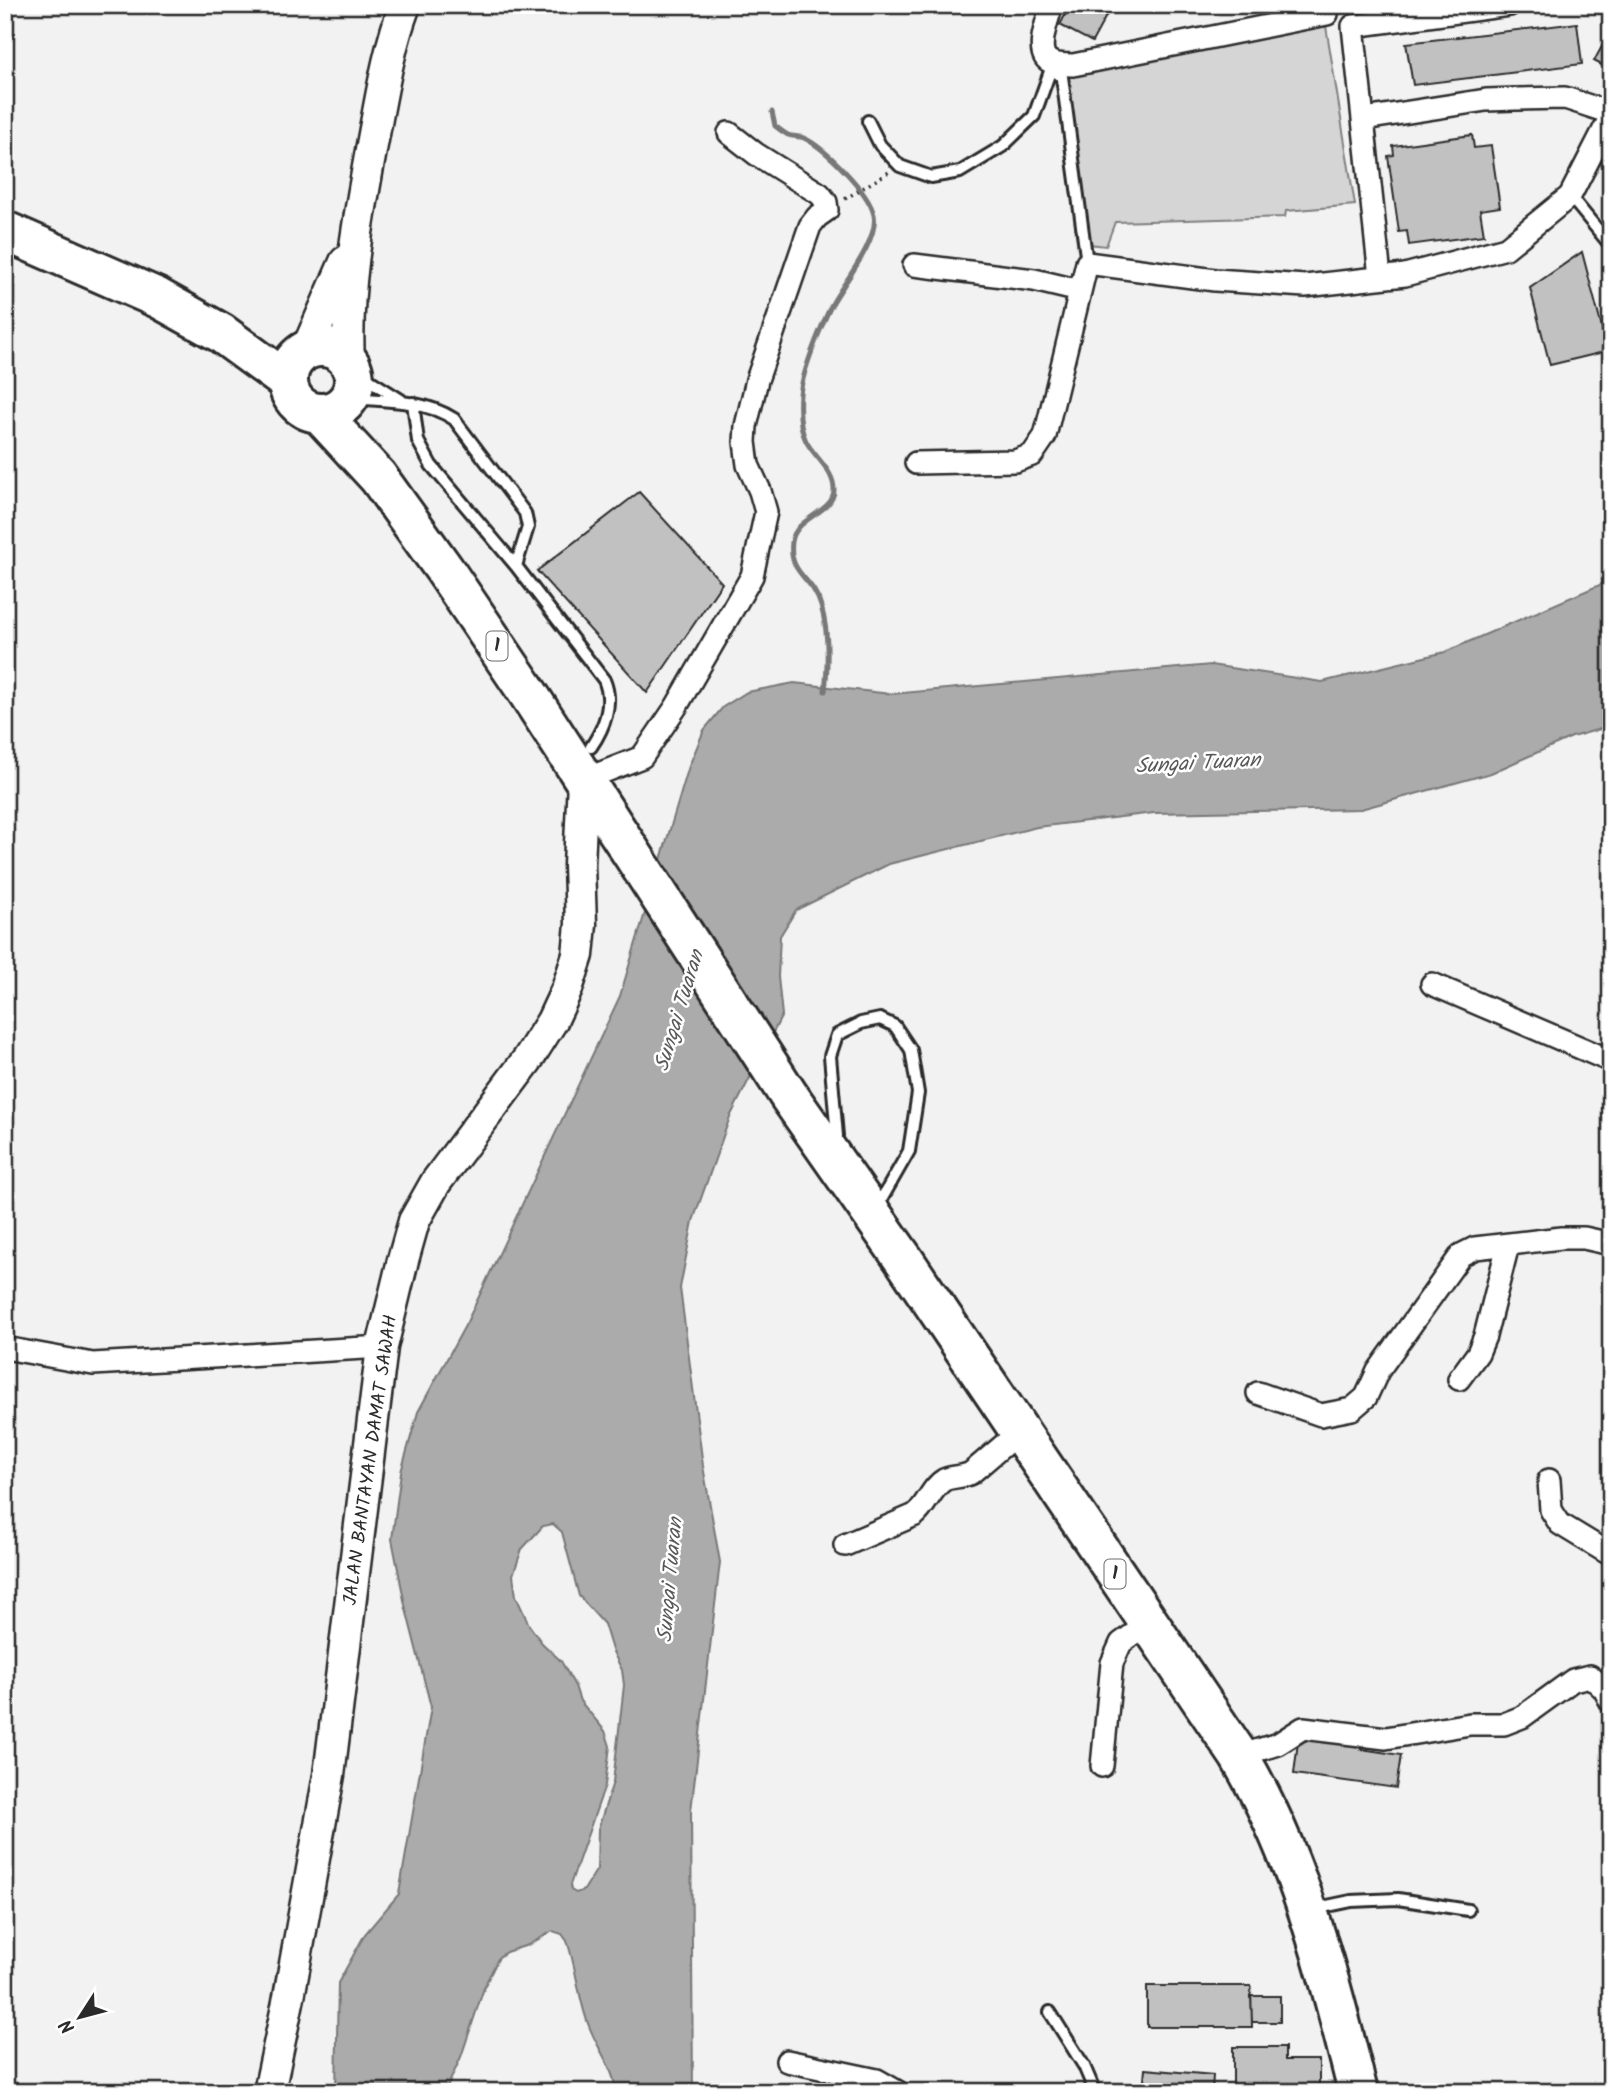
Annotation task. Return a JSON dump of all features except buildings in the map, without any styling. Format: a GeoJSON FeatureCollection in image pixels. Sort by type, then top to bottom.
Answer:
{"type":"FeatureCollection","features":[{"type":"Feature","properties":{"kind":"highway"},"geometry":{"type":"LineString","coordinates":[[5,231],[158,298],[221,333],[298,362]]}},
{"type":"Feature","properties":{"kind":"highway"},"geometry":{"type":"LineString","coordinates":[[320,346],[333,349],[343,389],[307,410],[291,393],[298,362],[320,346]]}},
{"type":"Feature","properties":{"kind":"highway","name":"1"},"geometry":{"type":"LineString","coordinates":[[343,389],[378,477],[500,652],[587,764],[609,820],[789,1096],[1239,1756],[1280,1833],[1307,1910],[1358,2092]]}},
{"type":"Feature","properties":{"kind":"street"},"geometry":{"type":"LineString","coordinates":[[343,389],[355,239],[387,67],[405,5]]}},
{"type":"Feature","properties":{"kind":"street"},"geometry":{"type":"LineString","coordinates":[[1052,5],[1043,40],[1043,53],[1048,61],[1059,66],[1325,9],[1353,26],[1497,6]]}},
{"type":"Feature","properties":{"kind":"street"},"geometry":{"type":"LineString","coordinates":[[1353,26],[1380,277]]}},
{"type":"Feature","properties":{"kind":"street"},"geometry":{"type":"LineString","coordinates":[[916,463],[1015,461],[1032,454],[1045,436],[1087,263],[1215,280],[1305,286],[1405,275],[1506,248],[1570,195],[1611,114],[1565,97],[1486,100],[1364,119]]}},
{"type":"Feature","properties":{"kind":"street"},"geometry":{"type":"LineString","coordinates":[[587,764],[642,757],[676,707],[752,576],[766,512],[748,465],[746,426],[757,380],[810,226],[827,210],[826,202],[820,194],[756,154],[729,133]]}},
{"type":"Feature","properties":{"kind":"street"},"geometry":{"type":"LineString","coordinates":[[298,362],[355,239]]}},
{"type":"Feature","properties":{"kind":"street"},"geometry":{"type":"LineString","coordinates":[[914,265],[1034,280],[1080,290]]}},
{"type":"Feature","properties":{"kind":"street","name":"JALAN BANTAYAN DAMAT SAWAH"},"geometry":{"type":"LineString","coordinates":[[269,2092],[329,1775],[382,1347],[414,1221],[436,1182],[528,1059],[552,1021],[567,989],[578,955],[581,925],[579,865],[587,764]]}},
{"type":"Feature","properties":{"kind":"street"},"geometry":{"type":"LineString","coordinates":[[1432,984],[1611,1061]]}},
{"type":"Feature","properties":{"kind":"street"},"geometry":{"type":"LineString","coordinates":[[1258,1393],[1321,1415],[1352,1409],[1366,1397],[1378,1371],[1461,1255],[1475,1248],[1561,1238],[1584,1238],[1611,1244]]}},
{"type":"Feature","properties":{"kind":"street"},"geometry":{"type":"LineString","coordinates":[[1459,1379],[1482,1345],[1507,1245]]}},
{"type":"Feature","properties":{"kind":"street"},"geometry":{"type":"LineString","coordinates":[[5,1348],[93,1364],[382,1347]]}},
{"type":"Feature","properties":{"kind":"street"},"geometry":{"type":"LineString","coordinates":[[845,1545],[915,1515],[924,1507],[938,1485],[947,1478],[962,1478],[971,1474],[1019,1432]]}},
{"type":"Feature","properties":{"kind":"street"},"geometry":{"type":"LineString","coordinates":[[1549,1480],[1554,1517],[1560,1524],[1611,1555]]}},
{"type":"Feature","properties":{"kind":"street"},"geometry":{"type":"LineString","coordinates":[[1102,1766],[1112,1663],[1121,1643],[1149,1623]]}},
{"type":"Feature","properties":{"kind":"street"},"geometry":{"type":"LineString","coordinates":[[1239,1756],[1278,1744],[1303,1728],[1386,1738],[1470,1724],[1504,1724],[1522,1717],[1573,1679],[1590,1676],[1604,1689],[1611,1702]]}},
{"type":"Feature","properties":{"kind":"street"},"geometry":{"type":"LineString","coordinates":[[787,2061],[877,2080],[898,2092]]}},
{"type":"Feature","properties":{"kind":"lane"},"geometry":{"type":"LineString","coordinates":[[867,121],[880,145],[900,166],[931,177],[960,172],[1003,146],[1034,116],[1059,66]]}},
{"type":"Feature","properties":{"kind":"lane"},"geometry":{"type":"LineString","coordinates":[[1059,66],[1087,263]]}},
{"type":"Feature","properties":{"kind":"lane"},"geometry":{"type":"LineString","coordinates":[[1570,195],[1611,246]]}},
{"type":"Feature","properties":{"kind":"lane"},"geometry":{"type":"LineString","coordinates":[[343,389],[408,402],[447,414],[454,419],[525,513],[528,527],[516,566]]}},
{"type":"Feature","properties":{"kind":"lane"},"geometry":{"type":"LineString","coordinates":[[343,389],[408,402]]}},
{"type":"Feature","properties":{"kind":"lane"},"geometry":{"type":"LineString","coordinates":[[408,402],[418,441],[431,465],[516,566],[604,680],[608,691],[608,708],[587,764]]}},
{"type":"Feature","properties":{"kind":"lane"},"geometry":{"type":"LineString","coordinates":[[824,1148],[834,1142],[836,1136],[830,1056],[837,1035],[860,1023],[880,1019],[895,1026],[911,1050],[918,1093],[909,1151],[872,1216]]}},
{"type":"Feature","properties":{"kind":"lane"},"geometry":{"type":"LineString","coordinates":[[1307,1910],[1351,1901],[1398,1899],[1468,1910]]}},
{"type":"Feature","properties":{"kind":"lane"},"geometry":{"type":"LineString","coordinates":[[1050,2012],[1084,2066],[1095,2092]]}},
{"type":"Feature","properties":{"kind":"path"},"geometry":{"type":"LineString","coordinates":[[827,210],[900,166]]}},
{"type":"Feature","properties":{"kind":"shaded area"},"geometry":{"type":"Polygon","coordinates":[[[1326,26],[1355,205],[1286,211],[1285,217],[1115,222],[1106,246],[1089,244],[1067,75],[1326,26]]]}},
{"type":"Feature","properties":{"kind":"water","name":"Sungai Tuaran"},"geometry":{"type":"Polygon","coordinates":[[[1611,580],[1611,726],[1572,737],[1491,773],[1361,809],[1154,813],[1037,827],[889,864],[796,910],[780,936],[778,977],[782,1015],[730,1117],[693,1221],[680,1288],[703,1466],[720,1562],[691,1811],[693,2092],[616,2092],[612,2075],[585,2016],[567,1941],[562,1934],[553,1931],[499,1957],[485,1985],[461,2057],[445,2092],[336,2092],[338,1983],[365,1934],[399,1894],[431,1707],[405,1605],[392,1539],[401,1472],[418,1412],[467,1322],[620,996],[689,766],[704,730],[723,707],[747,692],[794,683],[891,694],[1211,665],[1322,682],[1445,652],[1611,580]],[[553,1524],[543,1526],[522,1549],[513,1575],[516,1596],[529,1625],[542,1643],[561,1661],[580,1701],[605,1731],[610,1746],[605,1785],[570,1885],[571,1890],[576,1893],[584,1890],[597,1869],[598,1829],[613,1782],[624,1685],[622,1670],[604,1624],[579,1596],[562,1532],[553,1524]]]}},
{"type":"Feature","properties":{"kind":"waterway"},"geometry":{"type":"LineString","coordinates":[[772,112],[775,126],[788,135],[813,143],[845,172],[864,195],[874,215],[874,225],[866,248],[832,304],[818,336],[800,394],[800,418],[804,436],[828,471],[834,491],[827,505],[800,527],[792,542],[797,569],[813,588],[824,616],[827,648],[825,691]]}}]}
